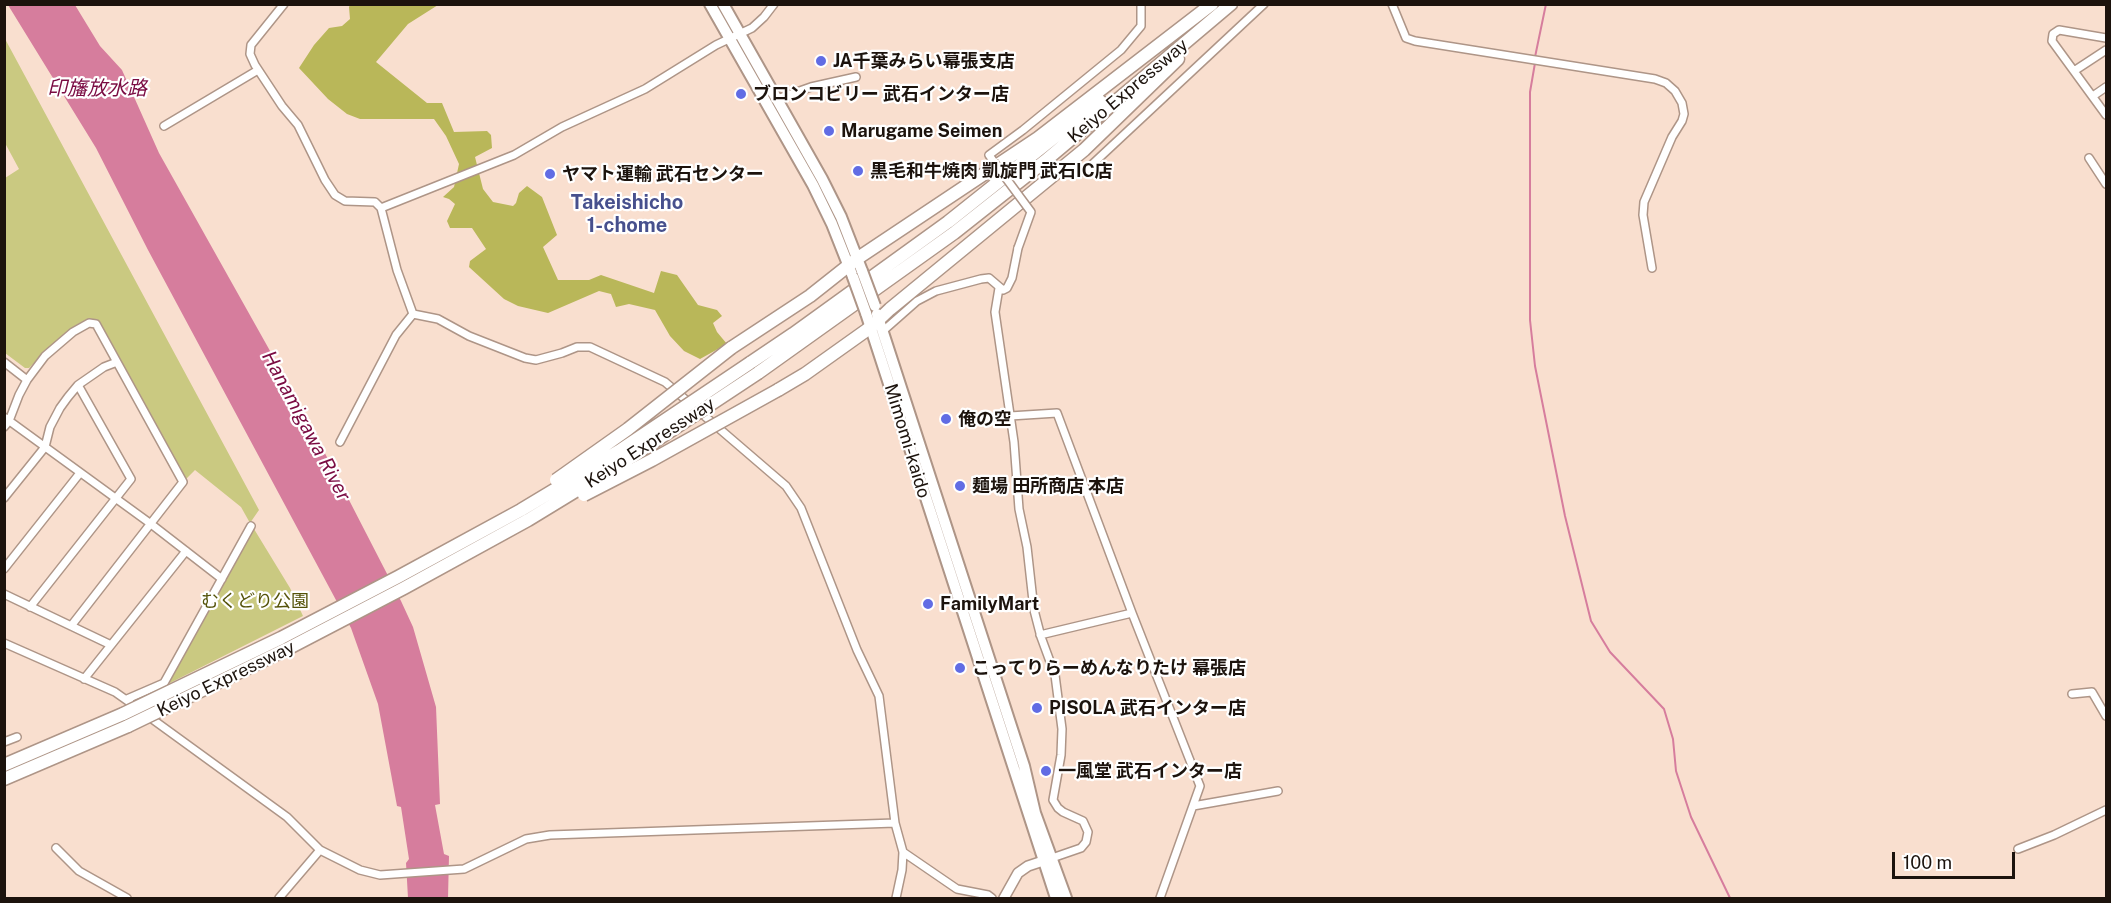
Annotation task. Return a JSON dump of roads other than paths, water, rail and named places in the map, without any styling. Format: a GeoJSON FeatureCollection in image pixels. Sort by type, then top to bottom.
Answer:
{"type":"FeatureCollection","features":[{"type":"Feature","properties":{"kind":"highway"},"geometry":{"type":"LineString","coordinates":[[442,561],[628,429],[731,348],[856,268],[1038,138],[1212,4]]}},
{"type":"Feature","properties":{"kind":"highway","name":"Keiyo Expressway"},"geometry":{"type":"LineString","coordinates":[[754,368],[793,334],[957,215],[1115,89],[1212,4]]}},
{"type":"Feature","properties":{"kind":"highway"},"geometry":{"type":"LineString","coordinates":[[442,561],[652,460],[805,374],[878,326],[1084,150],[1232,4]]}},
{"type":"Feature","properties":{"kind":"highway","name":"Keiyo Expressway"},"geometry":{"type":"LineString","coordinates":[[4,778],[442,561],[521,510],[754,368],[954,233],[1088,125],[1232,4]]}},
{"type":"Feature","properties":{"kind":"highway","name":"Keiyo Expressway"},"geometry":{"type":"LineString","coordinates":[[4,765],[125,720]]}},
{"type":"Feature","properties":{"kind":"main road","name":"Mimomi-kaido"},"geometry":{"type":"LineString","coordinates":[[710,4],[777,99],[841,217],[1048,859],[1056,898]]}},
{"type":"Feature","properties":{"kind":"main road","name":"Mimomi-kaido"},"geometry":{"type":"LineString","coordinates":[[723,4],[734,36],[856,268]]}},
{"type":"Feature","properties":{"kind":"main road","name":"Mimomi-kaido"},"geometry":{"type":"LineString","coordinates":[[1048,859],[1066,898]]}},
{"type":"Feature","properties":{"kind":"street"},"geometry":{"type":"LineString","coordinates":[[284,4],[251,45],[250,54],[258,70],[298,125],[325,180],[335,195],[345,201],[375,202],[381,208],[397,270],[413,314]]}},
{"type":"Feature","properties":{"kind":"street"},"geometry":{"type":"LineString","coordinates":[[381,208],[514,155],[562,127],[645,89],[759,23],[774,4]]}},
{"type":"Feature","properties":{"kind":"street"},"geometry":{"type":"LineString","coordinates":[[878,326],[936,291],[989,278],[1003,290],[1010,284],[1018,248],[1031,212],[989,154],[1023,130],[1121,50],[1141,26],[1141,4]]}},
{"type":"Feature","properties":{"kind":"street"},"geometry":{"type":"LineString","coordinates":[[1084,172],[1264,4]]}},
{"type":"Feature","properties":{"kind":"street"},"geometry":{"type":"LineString","coordinates":[[1392,4],[1406,39],[1654,79],[1666,83],[1675,91],[1682,103],[1684,114],[1644,202],[1643,215],[1652,268]]}},
{"type":"Feature","properties":{"kind":"street"},"geometry":{"type":"LineString","coordinates":[[2106,38],[2060,30],[2053,34],[2052,41],[2106,115]]}},
{"type":"Feature","properties":{"kind":"street"},"geometry":{"type":"LineString","coordinates":[[2074,71],[2106,50]]}},
{"type":"Feature","properties":{"kind":"street"},"geometry":{"type":"LineString","coordinates":[[164,126],[258,70]]}},
{"type":"Feature","properties":{"kind":"street"},"geometry":{"type":"LineString","coordinates":[[777,99],[811,87],[856,77]]}},
{"type":"Feature","properties":{"kind":"street"},"geometry":{"type":"LineString","coordinates":[[2093,96],[2106,87]]}},
{"type":"Feature","properties":{"kind":"street"},"geometry":{"type":"LineString","coordinates":[[2089,158],[2106,184]]}},
{"type":"Feature","properties":{"kind":"street"},"geometry":{"type":"LineString","coordinates":[[999,288],[995,312],[1014,442],[1019,509],[1027,547],[1034,610],[1040,635],[1055,675],[1062,729],[1061,755],[1053,800],[1063,812],[1083,821],[1088,832],[1087,841],[1081,848],[1028,866],[1018,873],[1004,898]]}},
{"type":"Feature","properties":{"kind":"street"},"geometry":{"type":"LineString","coordinates":[[339,442],[396,335],[413,314]]}},
{"type":"Feature","properties":{"kind":"street"},"geometry":{"type":"LineString","coordinates":[[413,314],[438,319],[469,336],[525,358],[536,360],[577,347],[590,347],[604,352],[665,382],[786,486],[810,526],[857,650],[879,696],[895,823],[903,852],[896,898]]}},
{"type":"Feature","properties":{"kind":"street"},"geometry":{"type":"LineString","coordinates":[[70,626],[151,524],[183,482],[96,324],[89,323],[57,345],[27,380],[6,422],[116,498],[151,524],[222,579]]}},
{"type":"Feature","properties":{"kind":"street"},"geometry":{"type":"LineString","coordinates":[[4,362],[27,380]]}},
{"type":"Feature","properties":{"kind":"street"},"geometry":{"type":"LineString","coordinates":[[4,498],[45,447],[50,427],[60,408],[78,385],[104,367],[117,362]]}},
{"type":"Feature","properties":{"kind":"street"},"geometry":{"type":"LineString","coordinates":[[30,607],[131,479],[78,385]]}},
{"type":"Feature","properties":{"kind":"street"},"geometry":{"type":"LineString","coordinates":[[1010,416],[1057,413],[1200,786],[1160,898]]}},
{"type":"Feature","properties":{"kind":"street"},"geometry":{"type":"LineString","coordinates":[[4,569],[80,473]]}},
{"type":"Feature","properties":{"kind":"street"},"geometry":{"type":"LineString","coordinates":[[127,699],[164,683],[251,526]]}},
{"type":"Feature","properties":{"kind":"street"},"geometry":{"type":"LineString","coordinates":[[84,679],[186,551]]}},
{"type":"Feature","properties":{"kind":"street"},"geometry":{"type":"LineString","coordinates":[[4,594],[111,645]]}},
{"type":"Feature","properties":{"kind":"street"},"geometry":{"type":"LineString","coordinates":[[1040,635],[1132,613]]}},
{"type":"Feature","properties":{"kind":"street"},"geometry":{"type":"LineString","coordinates":[[4,643],[127,699],[287,817],[320,850],[360,870],[380,875],[456,871],[526,839],[550,835],[895,823]]}},
{"type":"Feature","properties":{"kind":"street"},"geometry":{"type":"LineString","coordinates":[[2072,694],[2092,692],[2106,716]]}},
{"type":"Feature","properties":{"kind":"street"},"geometry":{"type":"LineString","coordinates":[[4,742],[17,737]]}},
{"type":"Feature","properties":{"kind":"street"},"geometry":{"type":"LineString","coordinates":[[1193,806],[1278,791]]}},
{"type":"Feature","properties":{"kind":"street"},"geometry":{"type":"LineString","coordinates":[[2018,849],[2106,810]]}},
{"type":"Feature","properties":{"kind":"street"},"geometry":{"type":"LineString","coordinates":[[56,848],[79,871],[127,898]]}},
{"type":"Feature","properties":{"kind":"street"},"geometry":{"type":"LineString","coordinates":[[279,898],[320,850]]}},
{"type":"Feature","properties":{"kind":"street"},"geometry":{"type":"LineString","coordinates":[[903,852],[957,889],[988,895],[992,898]]}},
{"type":"Feature","properties":{"kind":"water","name":"印旛放水路"},"geometry":{"type":"Polygon","coordinates":[[[8,5],[75,5],[100,46],[122,70],[159,153],[297,399],[401,601],[413,627],[436,707],[440,804],[435,805],[444,854],[449,856],[448,898],[408,898],[406,863],[409,859],[401,807],[397,806],[378,704],[351,628],[148,250],[96,148],[8,5]]]}},
{"type":"Feature","properties":{"kind":"waterway"},"geometry":{"type":"LineString","coordinates":[[1535,57],[1546,4]]}},
{"type":"Feature","properties":{"kind":"waterway"},"geometry":{"type":"LineString","coordinates":[[1535,63],[1530,92],[1530,320],[1535,366],[1565,516],[1591,621],[1610,652],[1664,709],[1673,739],[1676,771],[1691,817],[1730,898]]}},
{"type":"Feature","properties":{"kind":"place","name":"JA千葉みらい幕張支店"},"geometry":{"type":"Point","coordinates":[821,61]}},
{"type":"Feature","properties":{"kind":"place","name":"ブロンコビリー 武石インター店"},"geometry":{"type":"Point","coordinates":[741,94]}},
{"type":"Feature","properties":{"kind":"place","name":"Marugame Seimen"},"geometry":{"type":"Point","coordinates":[829,131]}},
{"type":"Feature","properties":{"kind":"place","name":"黒毛和牛焼肉 凱旋門 武石IC店"},"geometry":{"type":"Point","coordinates":[858,171]}},
{"type":"Feature","properties":{"kind":"place","name":"ヤマト運輸 武石センター"},"geometry":{"type":"Point","coordinates":[550,174]}},
{"type":"Feature","properties":{"kind":"place","name":"俺の空"},"geometry":{"type":"Point","coordinates":[946,419]}},
{"type":"Feature","properties":{"kind":"place","name":"麺場 田所商店 本店"},"geometry":{"type":"Point","coordinates":[960,486]}},
{"type":"Feature","properties":{"kind":"place","name":"FamilyMart"},"geometry":{"type":"Point","coordinates":[928,604]}},
{"type":"Feature","properties":{"kind":"place","name":"こってりらーめんなりたけ 幕張店"},"geometry":{"type":"Point","coordinates":[960,668]}},
{"type":"Feature","properties":{"kind":"place","name":"PISOLA 武石インター店"},"geometry":{"type":"Point","coordinates":[1037,708]}},
{"type":"Feature","properties":{"kind":"place","name":"一風堂 武石インター店"},"geometry":{"type":"Point","coordinates":[1046,771]}},
{"type":"Feature","properties":{"kind":"district","name":"Takeishicho 1-chome"},"geometry":{"type":"Point","coordinates":[627,214]}},
{"type":"Feature","properties":{"kind":"water label","name":"Hanamigawa River"},"geometry":{"type":"Point","coordinates":[306,426]}},
{"type":"Feature","properties":{"kind":"park label","name":"むくどり公園"},"geometry":{"type":"Point","coordinates":[255,601]}}]}
